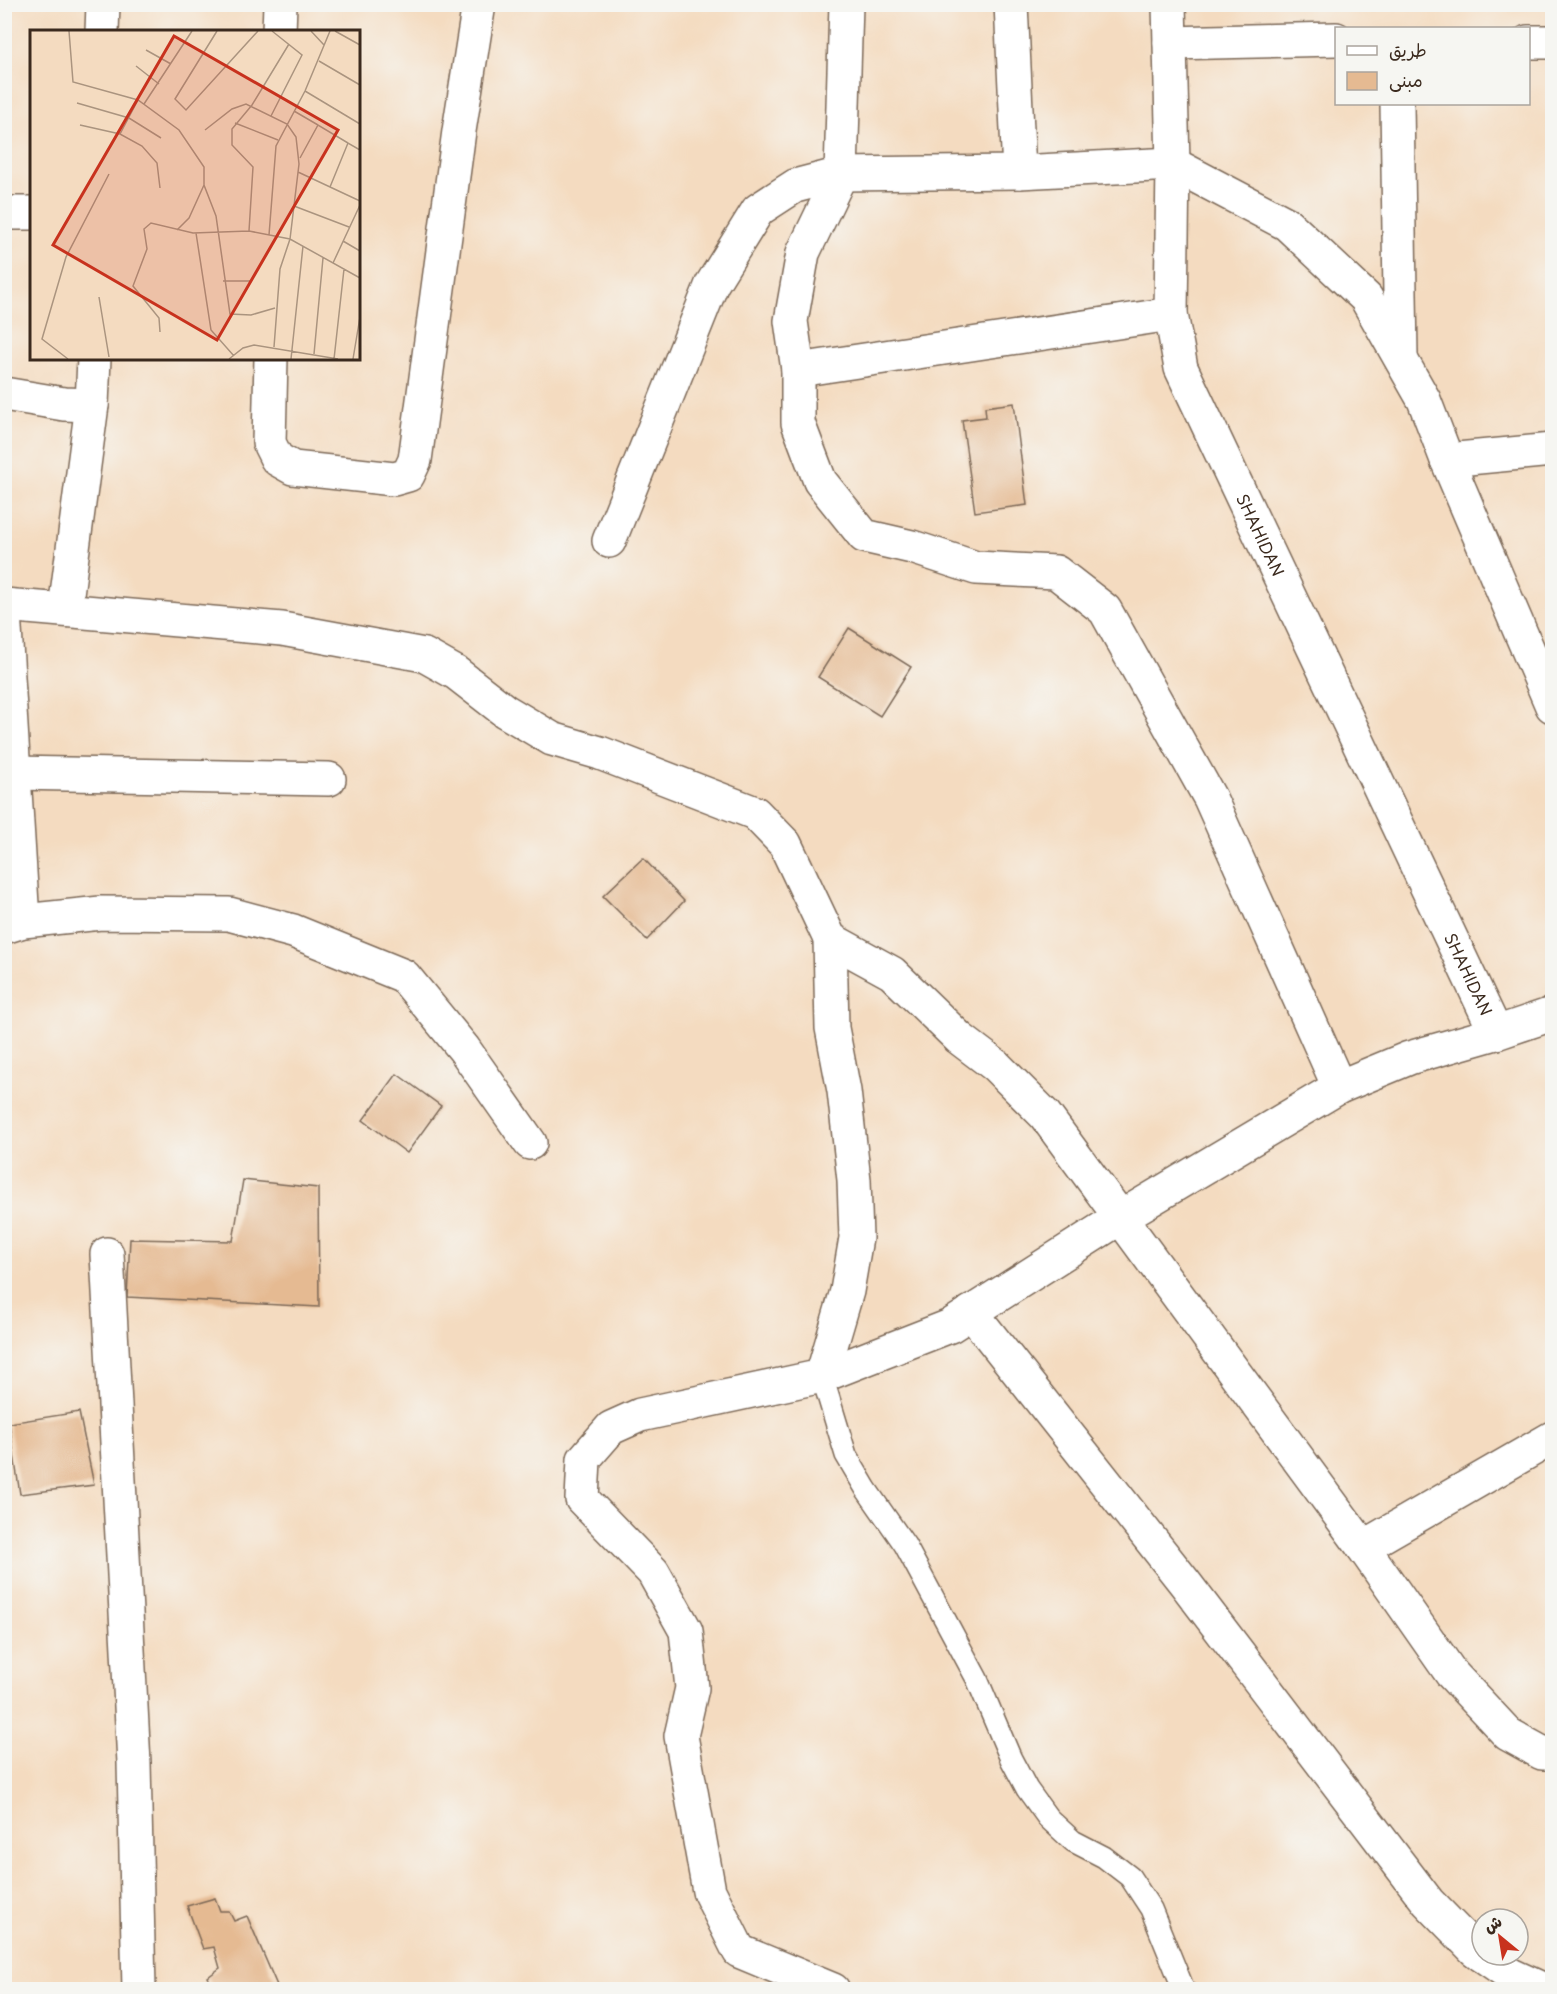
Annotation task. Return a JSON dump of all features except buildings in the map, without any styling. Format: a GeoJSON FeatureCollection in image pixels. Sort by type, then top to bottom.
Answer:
{"type":"FeatureCollection","features":[{"type":"Feature","properties":{"kind":"street"},"geometry":{"type":"LineString","coordinates":[[102,4],[102,30]]}},
{"type":"Feature","properties":{"kind":"street"},"geometry":{"type":"LineString","coordinates":[[279,30],[280,4]]}},
{"type":"Feature","properties":{"kind":"street"},"geometry":{"type":"LineString","coordinates":[[271,360],[269,442],[277,459],[293,468],[394,479],[408,475],[415,460],[459,131],[479,4]]}},
{"type":"Feature","properties":{"kind":"street"},"geometry":{"type":"LineString","coordinates":[[846,4],[841,174],[803,253],[791,321],[798,370],[798,423],[820,481],[864,536],[912,547],[975,568],[1056,572],[1105,610],[1210,798],[1339,1087]]}},
{"type":"Feature","properties":{"kind":"street"},"geometry":{"type":"LineString","coordinates":[[1011,4],[1019,172]]}},
{"type":"Feature","properties":{"kind":"street","name":"SHAHIDAN"},"geometry":{"type":"LineString","coordinates":[[1170,4],[1173,164],[1171,314],[1181,368],[1496,1033]]}},
{"type":"Feature","properties":{"kind":"street"},"geometry":{"type":"LineString","coordinates":[[1170,43],[1335,39]]}},
{"type":"Feature","properties":{"kind":"street"},"geometry":{"type":"LineString","coordinates":[[1530,42],[1552,42]]}},
{"type":"Feature","properties":{"kind":"street"},"geometry":{"type":"LineString","coordinates":[[1397,105],[1401,359]]}},
{"type":"Feature","properties":{"kind":"street"},"geometry":{"type":"LineString","coordinates":[[609,541],[712,284],[758,210],[795,186],[841,174],[1019,172],[1173,164],[1287,224],[1366,298],[1424,400],[1447,460],[1552,706]]}},
{"type":"Feature","properties":{"kind":"street"},"geometry":{"type":"LineString","coordinates":[[4,213],[30,213]]}},
{"type":"Feature","properties":{"kind":"street"},"geometry":{"type":"LineString","coordinates":[[798,370],[1171,314]]}},
{"type":"Feature","properties":{"kind":"street"},"geometry":{"type":"LineString","coordinates":[[64,609],[92,405],[94,360]]}},
{"type":"Feature","properties":{"kind":"street"},"geometry":{"type":"LineString","coordinates":[[4,394],[64,404],[92,405]]}},
{"type":"Feature","properties":{"kind":"street"},"geometry":{"type":"LineString","coordinates":[[1447,460],[1552,450]]}},
{"type":"Feature","properties":{"kind":"street"},"geometry":{"type":"LineString","coordinates":[[4,605],[282,629],[424,655],[456,673],[505,711],[552,739],[610,756],[754,813],[785,843],[830,939],[832,1028],[844,1091],[854,1180],[856,1238],[848,1291],[822,1376]]}},
{"type":"Feature","properties":{"kind":"street"},"geometry":{"type":"LineString","coordinates":[[4,612],[14,924],[101,913],[229,914],[293,931],[404,976],[464,1049],[530,1143]]}},
{"type":"Feature","properties":{"kind":"street"},"geometry":{"type":"LineString","coordinates":[[10,774],[329,779]]}},
{"type":"Feature","properties":{"kind":"street"},"geometry":{"type":"LineString","coordinates":[[830,939],[892,973],[959,1038],[996,1066],[1045,1115],[1363,1547],[1451,1673],[1509,1734],[1542,1753],[1552,1753]]}},
{"type":"Feature","properties":{"kind":"street"},"geometry":{"type":"LineString","coordinates":[[833,1989],[739,1951],[710,1891],[681,1736],[692,1688],[686,1631],[652,1572],[582,1499],[584,1459],[611,1428],[640,1415],[822,1376],[950,1326],[1120,1217],[1339,1087],[1409,1058],[1552,1014]]}},
{"type":"Feature","properties":{"kind":"street"},"geometry":{"type":"LineString","coordinates":[[107,1254],[134,1763],[139,1989]]}},
{"type":"Feature","properties":{"kind":"street"},"geometry":{"type":"LineString","coordinates":[[971,1312],[1192,1592],[1428,1902],[1470,1945]]}},
{"type":"Feature","properties":{"kind":"street"},"geometry":{"type":"LineString","coordinates":[[1363,1547],[1552,1438]]}},
{"type":"Feature","properties":{"kind":"street"},"geometry":{"type":"LineString","coordinates":[[1499,1967],[1511,1975],[1544,1989]]}},
{"type":"Feature","properties":{"kind":"lane"},"geometry":{"type":"LineString","coordinates":[[822,1376],[846,1455],[866,1489],[906,1545],[977,1679],[1011,1759],[1027,1789],[1048,1818],[1073,1841],[1104,1857],[1130,1876],[1151,1909],[1184,1989]]}}]}
